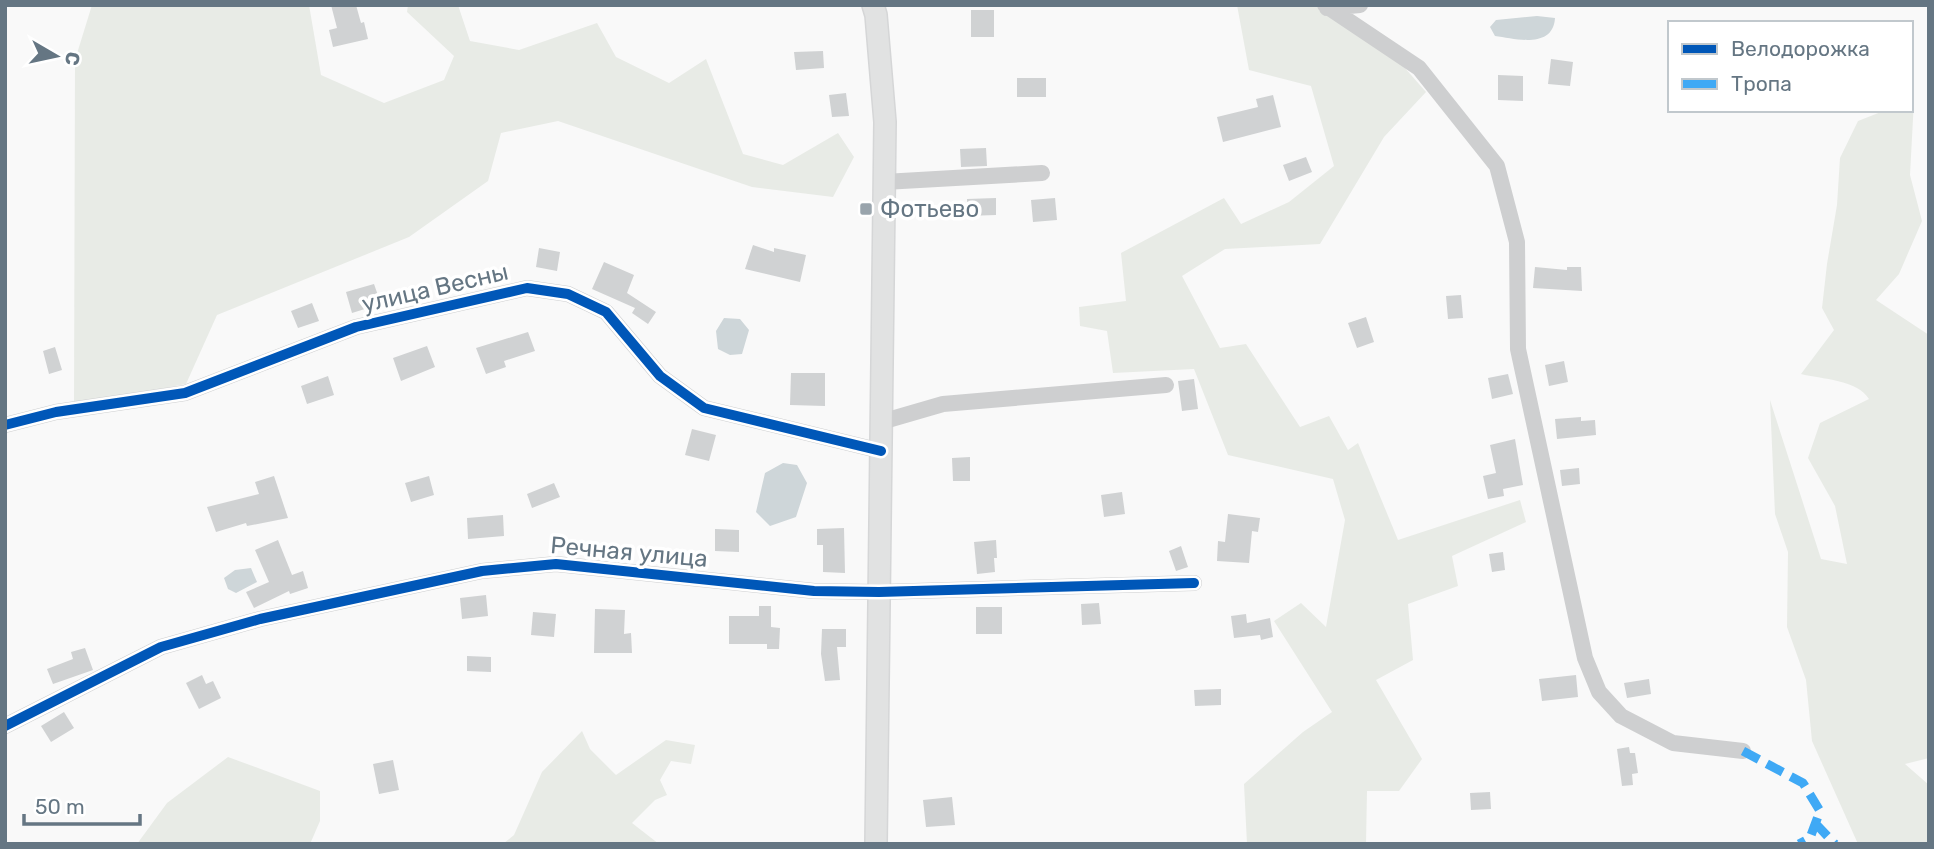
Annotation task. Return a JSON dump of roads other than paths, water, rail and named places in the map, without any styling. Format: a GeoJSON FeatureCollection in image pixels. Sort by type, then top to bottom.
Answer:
{"type":"FeatureCollection","features":[{"type":"Feature","properties":{"kind":"main road"},"geometry":{"type":"LineString","coordinates":[[873,5],[885,122],[876,844]]}},
{"type":"Feature","properties":{"kind":"street"},"geometry":{"type":"LineString","coordinates":[[1326,6],[1360,5]]}},
{"type":"Feature","properties":{"kind":"street"},"geometry":{"type":"LineString","coordinates":[[1326,6],[1419,68],[1497,166],[1517,242],[1518,349],[1585,658],[1599,692],[1621,716],[1673,743],[1743,751]]}},
{"type":"Feature","properties":{"kind":"street"},"geometry":{"type":"LineString","coordinates":[[884,182],[1042,173]]}},
{"type":"Feature","properties":{"kind":"street","name":"улица Весны"},"geometry":{"type":"LineString","coordinates":[[5,425],[56,412],[185,393],[356,327],[527,288],[568,294],[606,312],[660,376],[704,408],[881,451]]}},
{"type":"Feature","properties":{"kind":"street"},"geometry":{"type":"LineString","coordinates":[[881,422],[943,404],[1166,385]]}},
{"type":"Feature","properties":{"kind":"street","name":"Речная улица"},"geometry":{"type":"LineString","coordinates":[[5,726],[161,647],[260,619],[482,571],[556,564],[814,591],[879,592],[1194,583]]}},
{"type":"Feature","properties":{"kind":"place","name":"Фотьево"},"geometry":{"type":"Point","coordinates":[866,209]}}]}
